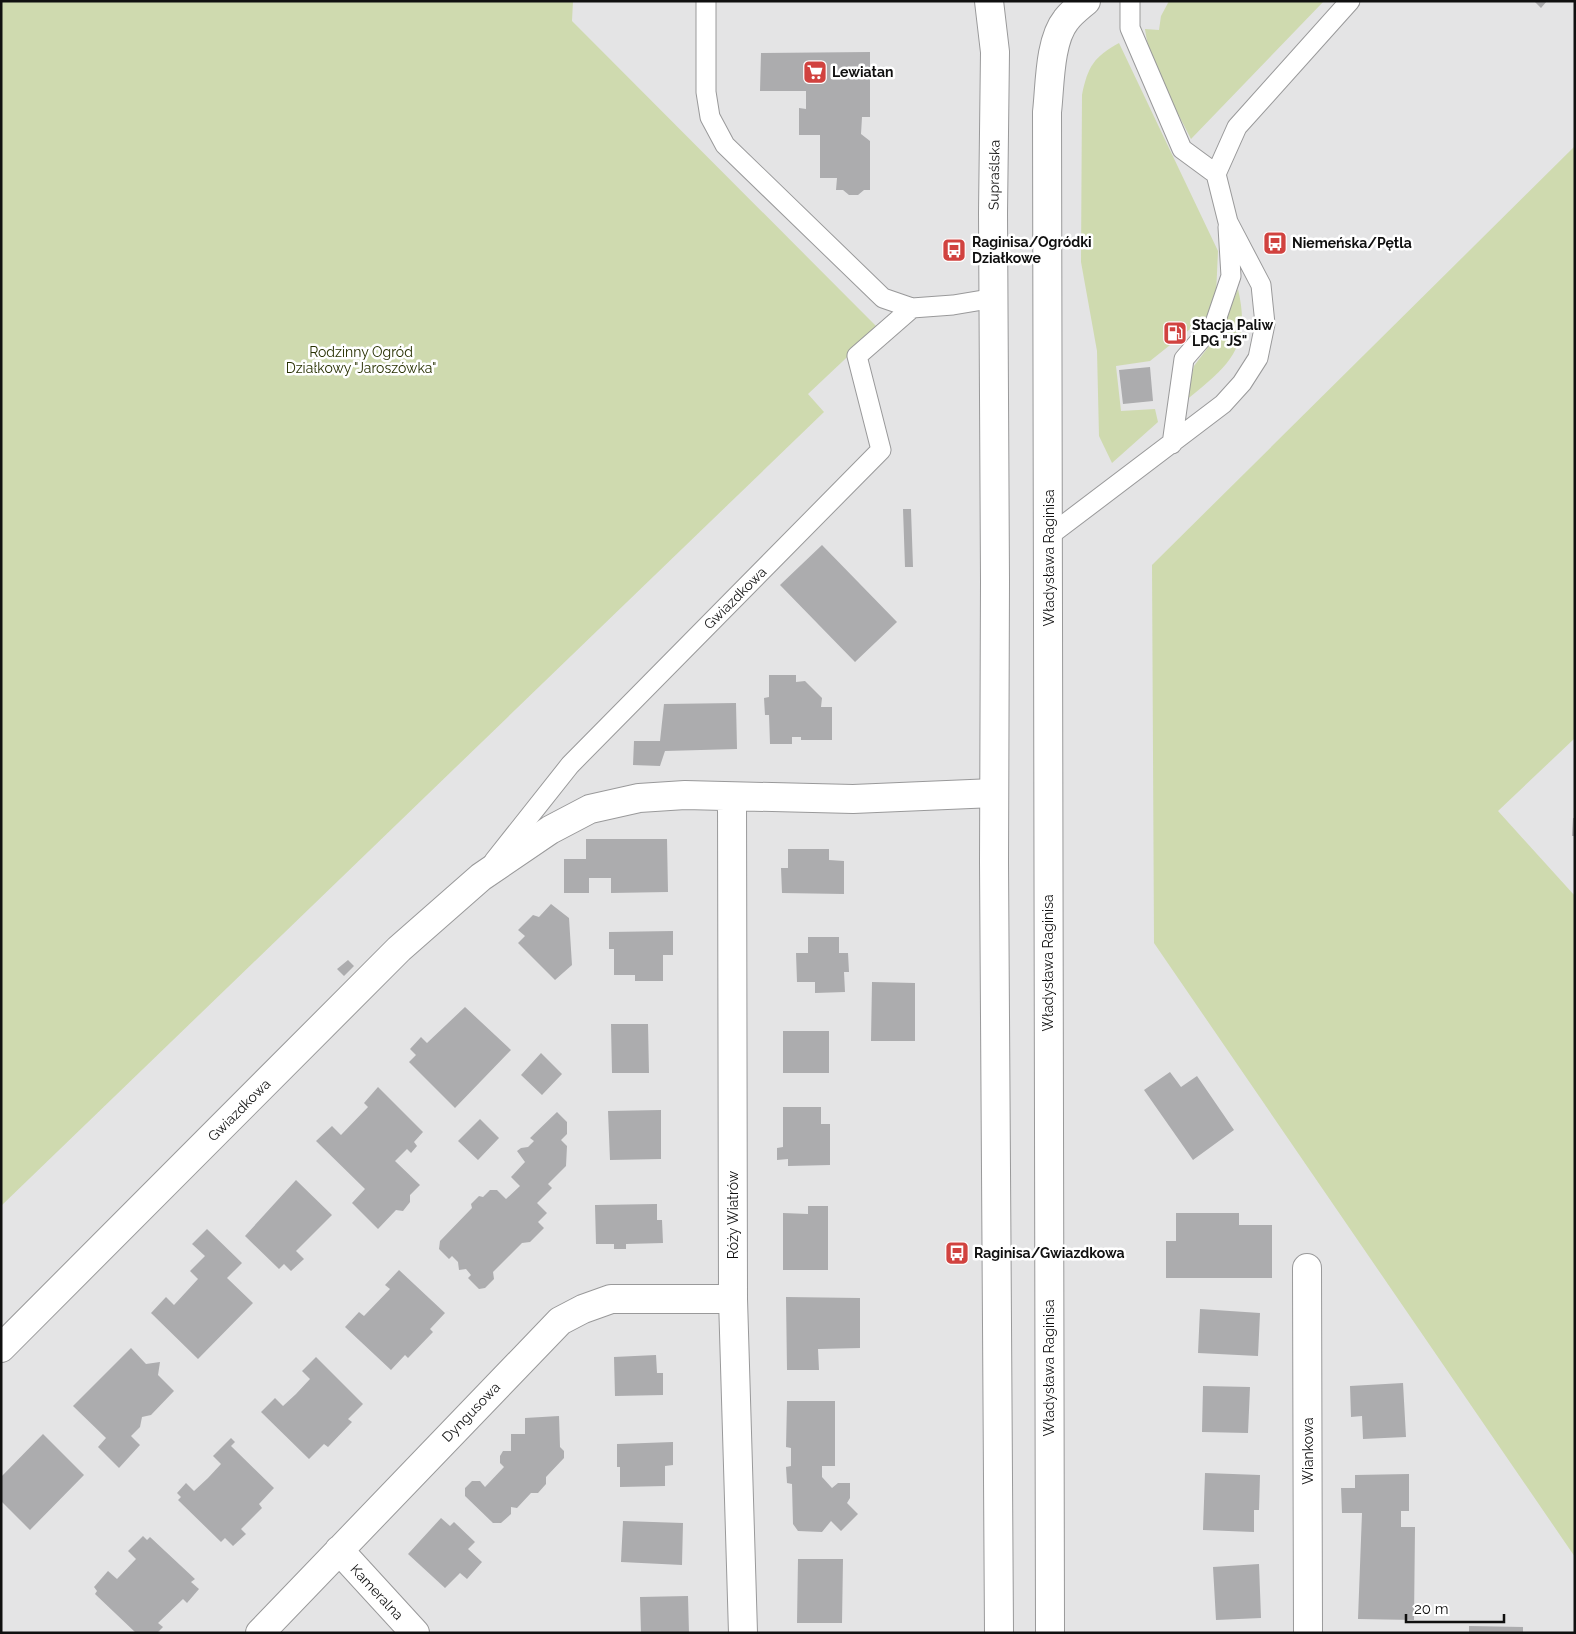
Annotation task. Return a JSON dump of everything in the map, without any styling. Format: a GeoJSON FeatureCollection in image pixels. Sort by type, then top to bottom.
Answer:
{"type":"FeatureCollection","features":[{"type":"Feature","properties":{"kind":"main road","name":"Supraślska"},"geometry":{"type":"LineString","coordinates":[[989,1],[996,52],[993,213],[995,298],[994,794]]}},
{"type":"Feature","properties":{"kind":"main road","name":"Władysława Raginisa"},"geometry":{"type":"LineString","coordinates":[[1050,1633],[1048,802],[1050,536],[1046,293],[1047,112],[1052,60],[1065,22],[1086,1]]}},
{"type":"Feature","properties":{"kind":"main road","name":"Gwiazdkowa"},"geometry":{"type":"LineString","coordinates":[[1,1348],[399,949],[481,877],[550,830],[590,810],[639,798],[685,795],[853,799],[994,794]]}},
{"type":"Feature","properties":{"kind":"main road"},"geometry":{"type":"LineString","coordinates":[[994,794],[999,1633]]}},
{"type":"Feature","properties":{"kind":"main road","name":"Róży Wiatrów"},"geometry":{"type":"LineString","coordinates":[[732,797],[733,1299],[743,1633]]}},
{"type":"Feature","properties":{"kind":"main road","name":"Wiankowa"},"geometry":{"type":"LineString","coordinates":[[1307,1268],[1308,1633]]}},
{"type":"Feature","properties":{"kind":"main road","name":"Dyngusowa"},"geometry":{"type":"LineString","coordinates":[[260,1633],[560,1322],[583,1309],[611,1299],[733,1299]]}},
{"type":"Feature","properties":{"kind":"main road","name":"Kameralna"},"geometry":{"type":"LineString","coordinates":[[339,1550],[415,1633]]}},
{"type":"Feature","properties":{"kind":"lane"},"geometry":{"type":"LineString","coordinates":[[706,1],[706,92],[710,117],[726,145],[882,298],[912,308],[953,305],[995,298]]}},
{"type":"Feature","properties":{"kind":"lane"},"geometry":{"type":"LineString","coordinates":[[1130,1],[1130,28],[1182,149],[1216,174]]}},
{"type":"Feature","properties":{"kind":"lane"},"geometry":{"type":"LineString","coordinates":[[1172,444],[1184,359],[1214,323],[1231,276],[1228,222],[1216,174],[1237,127],[1350,1]]}},
{"type":"Feature","properties":{"kind":"lane"},"geometry":{"type":"LineString","coordinates":[[1050,536],[1223,404],[1242,383],[1258,358],[1265,324],[1262,285],[1228,222]]}},
{"type":"Feature","properties":{"kind":"lane","name":"Gwiazdkowa"},"geometry":{"type":"LineString","coordinates":[[481,877],[570,765],[881,450],[857,356],[912,308]]}},
{"type":"Feature","properties":{"kind":"green space","name":"Rodzinny Ogród Działkowy \"Jaroszówka\""},"geometry":{"type":"Polygon","coordinates":[[[1,1],[573,1],[572,21],[878,328],[808,394],[824,412],[1,1206],[1,1]]]}},
{"type":"Feature","properties":{"kind":"green space"},"geometry":{"type":"Polygon","coordinates":[[[1169,1],[1324,1],[1191,139],[1157,72],[1145,29],[1159,30],[1161,16],[1169,1]]]}},
{"type":"Feature","properties":{"kind":"green space"},"geometry":{"type":"Polygon","coordinates":[[[1119,43],[1218,251],[1216,295],[1209,314],[1150,361],[1116,366],[1121,411],[1155,409],[1158,422],[1112,463],[1099,436],[1097,351],[1081,262],[1082,95],[1093,63],[1119,43]]]}},
{"type":"Feature","properties":{"kind":"green space"},"geometry":{"type":"Polygon","coordinates":[[[1575,146],[1575,738],[1498,811],[1575,896],[1575,1557],[1154,943],[1152,565],[1575,146]]]}},
{"type":"Feature","properties":{"kind":"green space"},"geometry":{"type":"Polygon","coordinates":[[[1238,289],[1242,310],[1242,327],[1239,342],[1224,366],[1185,401],[1194,366],[1221,330],[1238,289]]]}},
{"type":"Feature","properties":{"kind":"building"},"geometry":{"type":"Polygon","coordinates":[[[1534,1],[1547,1],[1541,8],[1534,1]]]}},
{"type":"Feature","properties":{"kind":"building"},"geometry":{"type":"Polygon","coordinates":[[[870,52],[870,117],[862,117],[861,134],[870,141],[870,190],[864,190],[858,195],[849,195],[843,190],[836,190],[837,178],[820,178],[820,135],[799,135],[799,108],[806,109],[806,91],[760,91],[761,53],[870,52]]]}},
{"type":"Feature","properties":{"kind":"building"},"geometry":{"type":"Polygon","coordinates":[[[1150,367],[1153,401],[1123,404],[1119,370],[1150,367]]]}},
{"type":"Feature","properties":{"kind":"building"},"geometry":{"type":"Polygon","coordinates":[[[903,509],[911,509],[913,567],[905,567],[903,509]]]}},
{"type":"Feature","properties":{"kind":"building"},"geometry":{"type":"Polygon","coordinates":[[[822,545],[897,622],[855,662],[780,585],[822,545]]]}},
{"type":"Feature","properties":{"kind":"building"},"geometry":{"type":"Polygon","coordinates":[[[769,675],[796,675],[796,682],[805,681],[822,698],[821,707],[832,707],[832,740],[801,740],[801,737],[792,737],[792,744],[770,744],[769,715],[765,715],[764,698],[769,697],[769,675]]]}},
{"type":"Feature","properties":{"kind":"building"},"geometry":{"type":"Polygon","coordinates":[[[736,703],[737,749],[665,751],[660,766],[633,765],[634,741],[660,741],[664,704],[736,703]]]}},
{"type":"Feature","properties":{"kind":"building"},"geometry":{"type":"Polygon","coordinates":[[[1573,818],[1575,818],[1575,836],[1572,836],[1573,818]]]}},
{"type":"Feature","properties":{"kind":"building"},"geometry":{"type":"Polygon","coordinates":[[[586,839],[667,839],[668,892],[611,893],[611,878],[589,878],[589,893],[564,893],[564,859],[586,859],[586,839]]]}},
{"type":"Feature","properties":{"kind":"building"},"geometry":{"type":"Polygon","coordinates":[[[788,849],[829,849],[829,860],[844,861],[844,894],[782,893],[781,868],[788,868],[788,849]]]}},
{"type":"Feature","properties":{"kind":"building"},"geometry":{"type":"Polygon","coordinates":[[[551,904],[569,918],[572,965],[555,980],[518,943],[525,936],[518,930],[533,915],[539,917],[551,904]]]}},
{"type":"Feature","properties":{"kind":"building"},"geometry":{"type":"Polygon","coordinates":[[[673,931],[673,955],[663,955],[663,981],[635,981],[635,975],[614,975],[614,949],[609,949],[609,932],[673,931]]]}},
{"type":"Feature","properties":{"kind":"building"},"geometry":{"type":"Polygon","coordinates":[[[808,937],[839,937],[839,953],[848,953],[849,972],[844,972],[845,992],[815,993],[815,982],[797,982],[796,953],[808,953],[808,937]]]}},
{"type":"Feature","properties":{"kind":"building"},"geometry":{"type":"Polygon","coordinates":[[[348,960],[354,966],[344,976],[337,969],[348,960]]]}},
{"type":"Feature","properties":{"kind":"building"},"geometry":{"type":"Polygon","coordinates":[[[872,982],[915,983],[915,1041],[871,1041],[872,982]]]}},
{"type":"Feature","properties":{"kind":"building"},"geometry":{"type":"Polygon","coordinates":[[[465,1007],[511,1050],[455,1108],[409,1062],[416,1055],[410,1049],[421,1037],[427,1043],[465,1007]]]}},
{"type":"Feature","properties":{"kind":"building"},"geometry":{"type":"Polygon","coordinates":[[[611,1024],[648,1024],[649,1073],[612,1073],[611,1024]]]}},
{"type":"Feature","properties":{"kind":"building"},"geometry":{"type":"Polygon","coordinates":[[[783,1031],[829,1031],[829,1073],[783,1073],[783,1031]]]}},
{"type":"Feature","properties":{"kind":"building"},"geometry":{"type":"Polygon","coordinates":[[[541,1053],[562,1074],[542,1095],[521,1075],[541,1053]]]}},
{"type":"Feature","properties":{"kind":"building"},"geometry":{"type":"Polygon","coordinates":[[[1170,1072],[1181,1087],[1197,1076],[1234,1130],[1193,1160],[1144,1090],[1170,1072]]]}},
{"type":"Feature","properties":{"kind":"building"},"geometry":{"type":"Polygon","coordinates":[[[378,1087],[423,1132],[414,1142],[417,1146],[411,1153],[407,1149],[395,1161],[420,1185],[410,1195],[410,1202],[403,1211],[396,1210],[378,1229],[352,1203],[365,1189],[316,1141],[332,1126],[341,1135],[368,1107],[364,1103],[378,1087]]]}},
{"type":"Feature","properties":{"kind":"building"},"geometry":{"type":"Polygon","coordinates":[[[783,1107],[821,1107],[821,1124],[830,1124],[830,1165],[788,1166],[788,1159],[777,1160],[777,1148],[783,1147],[783,1107]]]}},
{"type":"Feature","properties":{"kind":"building"},"geometry":{"type":"Polygon","coordinates":[[[661,1110],[661,1159],[610,1160],[608,1111],[661,1110]]]}},
{"type":"Feature","properties":{"kind":"building"},"geometry":{"type":"Polygon","coordinates":[[[557,1112],[567,1122],[567,1134],[561,1140],[567,1146],[566,1166],[548,1184],[552,1188],[537,1203],[547,1213],[538,1222],[544,1228],[530,1242],[522,1243],[493,1272],[494,1279],[485,1288],[479,1289],[468,1278],[471,1275],[466,1269],[459,1270],[458,1262],[452,1256],[449,1259],[439,1249],[440,1241],[472,1208],[471,1204],[479,1196],[483,1197],[490,1190],[497,1190],[506,1199],[520,1186],[511,1177],[525,1162],[517,1151],[528,1147],[534,1141],[530,1138],[557,1112]]]}},
{"type":"Feature","properties":{"kind":"building"},"geometry":{"type":"Polygon","coordinates":[[[480,1119],[499,1138],[478,1160],[458,1141],[480,1119]]]}},
{"type":"Feature","properties":{"kind":"building"},"geometry":{"type":"Polygon","coordinates":[[[296,1180],[332,1215],[296,1251],[304,1259],[291,1271],[284,1264],[279,1269],[245,1236],[296,1180]]]}},
{"type":"Feature","properties":{"kind":"building"},"geometry":{"type":"Polygon","coordinates":[[[657,1204],[657,1220],[662,1220],[663,1243],[626,1244],[626,1249],[614,1249],[614,1244],[596,1244],[595,1205],[657,1204]]]}},
{"type":"Feature","properties":{"kind":"building"},"geometry":{"type":"Polygon","coordinates":[[[808,1206],[828,1206],[828,1270],[783,1270],[783,1213],[808,1214],[808,1206]]]}},
{"type":"Feature","properties":{"kind":"building"},"geometry":{"type":"Polygon","coordinates":[[[1176,1213],[1239,1213],[1239,1225],[1272,1225],[1272,1278],[1166,1278],[1166,1241],[1176,1241],[1176,1213]]]}},
{"type":"Feature","properties":{"kind":"building"},"geometry":{"type":"Polygon","coordinates":[[[207,1229],[242,1263],[227,1278],[253,1303],[198,1359],[151,1313],[166,1297],[174,1305],[198,1279],[190,1271],[205,1256],[192,1244],[207,1229]]]}},
{"type":"Feature","properties":{"kind":"building"},"geometry":{"type":"Polygon","coordinates":[[[399,1270],[445,1313],[430,1329],[433,1332],[408,1358],[405,1355],[391,1370],[345,1327],[359,1312],[364,1316],[390,1289],[385,1285],[399,1270]]]}},
{"type":"Feature","properties":{"kind":"building"},"geometry":{"type":"Polygon","coordinates":[[[786,1297],[860,1298],[860,1348],[818,1349],[819,1370],[787,1370],[786,1297]]]}},
{"type":"Feature","properties":{"kind":"building"},"geometry":{"type":"Polygon","coordinates":[[[1200,1309],[1260,1313],[1258,1356],[1198,1353],[1200,1309]]]}},
{"type":"Feature","properties":{"kind":"building"},"geometry":{"type":"Polygon","coordinates":[[[131,1348],[146,1364],[160,1362],[158,1375],[174,1391],[151,1415],[142,1417],[140,1427],[131,1436],[140,1445],[119,1468],[98,1447],[106,1438],[73,1406],[131,1348]]]}},
{"type":"Feature","properties":{"kind":"building"},"geometry":{"type":"Polygon","coordinates":[[[656,1355],[657,1373],[663,1373],[663,1395],[615,1396],[614,1357],[656,1355]]]}},
{"type":"Feature","properties":{"kind":"building"},"geometry":{"type":"Polygon","coordinates":[[[316,1357],[363,1404],[348,1419],[352,1422],[328,1447],[324,1444],[309,1459],[261,1412],[275,1398],[283,1406],[296,1394],[310,1379],[302,1371],[316,1357]]]}},
{"type":"Feature","properties":{"kind":"building"},"geometry":{"type":"Polygon","coordinates":[[[1403,1383],[1406,1437],[1363,1439],[1362,1416],[1351,1417],[1350,1386],[1403,1383]]]}},
{"type":"Feature","properties":{"kind":"building"},"geometry":{"type":"Polygon","coordinates":[[[1203,1386],[1250,1387],[1248,1433],[1202,1432],[1203,1386]]]}},
{"type":"Feature","properties":{"kind":"building"},"geometry":{"type":"Polygon","coordinates":[[[787,1401],[835,1401],[835,1466],[822,1466],[822,1477],[832,1488],[838,1483],[850,1483],[850,1498],[847,1503],[858,1514],[841,1531],[831,1521],[822,1532],[798,1531],[793,1524],[792,1484],[787,1483],[786,1467],[791,1466],[791,1448],[786,1447],[787,1401]]]}},
{"type":"Feature","properties":{"kind":"building"},"geometry":{"type":"Polygon","coordinates":[[[559,1416],[560,1447],[564,1451],[564,1458],[546,1477],[546,1484],[538,1493],[531,1493],[517,1508],[511,1507],[511,1514],[501,1523],[493,1523],[465,1496],[465,1488],[472,1481],[480,1481],[485,1487],[504,1467],[500,1463],[500,1456],[503,1451],[511,1451],[511,1434],[525,1434],[525,1418],[559,1416]]]}},
{"type":"Feature","properties":{"kind":"building"},"geometry":{"type":"Polygon","coordinates":[[[43,1434],[84,1475],[30,1530],[1,1501],[1,1477],[43,1434]]]}},
{"type":"Feature","properties":{"kind":"building"},"geometry":{"type":"Polygon","coordinates":[[[231,1438],[235,1442],[231,1446],[274,1488],[259,1504],[262,1508],[241,1529],[246,1534],[233,1546],[225,1538],[221,1542],[178,1500],[181,1497],[177,1493],[186,1483],[194,1491],[208,1478],[221,1464],[213,1456],[231,1438]]]}},
{"type":"Feature","properties":{"kind":"building"},"geometry":{"type":"Polygon","coordinates":[[[673,1442],[673,1465],[665,1466],[665,1486],[620,1487],[620,1467],[617,1467],[617,1444],[673,1442]]]}},
{"type":"Feature","properties":{"kind":"building"},"geometry":{"type":"Polygon","coordinates":[[[1205,1473],[1260,1475],[1259,1510],[1254,1510],[1254,1532],[1203,1530],[1205,1473]]]}},
{"type":"Feature","properties":{"kind":"building"},"geometry":{"type":"Polygon","coordinates":[[[1409,1474],[1409,1511],[1401,1511],[1401,1527],[1415,1527],[1414,1620],[1358,1619],[1362,1513],[1342,1513],[1341,1488],[1355,1488],[1355,1475],[1409,1474]]]}},
{"type":"Feature","properties":{"kind":"building"},"geometry":{"type":"Polygon","coordinates":[[[441,1518],[450,1526],[454,1522],[475,1542],[468,1549],[482,1562],[467,1579],[460,1573],[445,1588],[408,1554],[441,1518]]]}},
{"type":"Feature","properties":{"kind":"building"},"geometry":{"type":"Polygon","coordinates":[[[623,1521],[683,1523],[682,1565],[621,1562],[623,1521]]]}},
{"type":"Feature","properties":{"kind":"building"},"geometry":{"type":"Polygon","coordinates":[[[143,1536],[147,1540],[150,1537],[195,1579],[191,1582],[199,1589],[187,1603],[183,1599],[158,1623],[163,1627],[157,1633],[136,1633],[95,1594],[97,1591],[94,1587],[108,1571],[117,1579],[136,1559],[128,1551],[143,1536]]]}},
{"type":"Feature","properties":{"kind":"building"},"geometry":{"type":"Polygon","coordinates":[[[798,1559],[843,1559],[842,1623],[797,1623],[798,1559]]]}},
{"type":"Feature","properties":{"kind":"building"},"geometry":{"type":"Polygon","coordinates":[[[1259,1564],[1261,1618],[1216,1620],[1213,1567],[1259,1564]]]}},
{"type":"Feature","properties":{"kind":"building"},"geometry":{"type":"Polygon","coordinates":[[[688,1596],[689,1633],[641,1633],[640,1597],[688,1596]]]}},
{"type":"Feature","properties":{"kind":"building"},"geometry":{"type":"Polygon","coordinates":[[[1469,1626],[1523,1627],[1523,1633],[1469,1633],[1469,1626]]]}},
{"type":"Feature","properties":{"kind":"place","name":"Lewiatan"},"geometry":{"type":"Point","coordinates":[815,72]}},
{"type":"Feature","properties":{"kind":"place","name":"Niemeńska/Pętla"},"geometry":{"type":"Point","coordinates":[1275,243]}},
{"type":"Feature","properties":{"kind":"place","name":"Raginisa/Ogródki Działkowe"},"geometry":{"type":"Point","coordinates":[954,250]}},
{"type":"Feature","properties":{"kind":"place","name":"Stacja Paliw LPG \"JS\""},"geometry":{"type":"Point","coordinates":[1175,333]}},
{"type":"Feature","properties":{"kind":"place","name":"Raginisa/Gwiazdkowa"},"geometry":{"type":"Point","coordinates":[957,1253]}}]}
